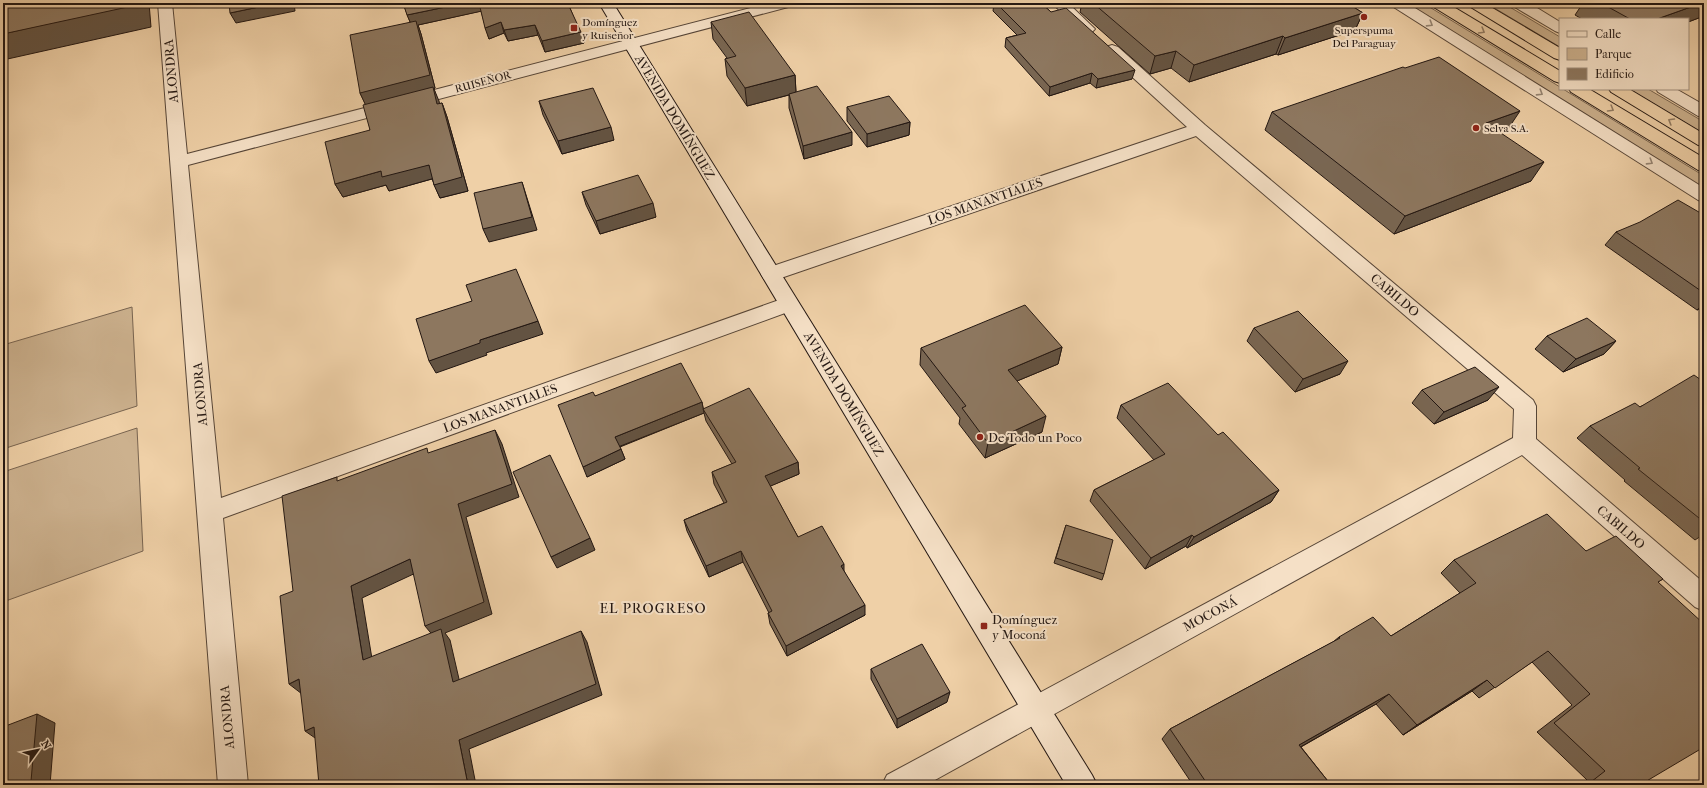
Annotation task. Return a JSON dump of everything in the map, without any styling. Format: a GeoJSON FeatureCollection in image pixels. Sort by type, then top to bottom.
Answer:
{"type":"FeatureCollection","features":[{"type":"Feature","properties":{"kind":"highway"},"geometry":{"type":"LineString","coordinates":[[1437,3],[1559,77]]}},
{"type":"Feature","properties":{"kind":"highway"},"geometry":{"type":"LineString","coordinates":[[1474,3],[1559,54]]}},
{"type":"Feature","properties":{"kind":"highway"},"geometry":{"type":"LineString","coordinates":[[1579,90],[1704,166]]}},
{"type":"Feature","properties":{"kind":"highway"},"geometry":{"type":"LineString","coordinates":[[1619,90],[1704,141]]}},
{"type":"Feature","properties":{"kind":"street","name":"ALONDRA"},"geometry":{"type":"LineString","coordinates":[[165,3],[233,785]]}},
{"type":"Feature","properties":{"kind":"street","name":"AVENIDA DOMÍNGUEZ"},"geometry":{"type":"LineString","coordinates":[[606,3],[1082,785]]}},
{"type":"Feature","properties":{"kind":"street","name":"RUISEÑOR"},"geometry":{"type":"LineString","coordinates":[[178,162],[787,3]]}},
{"type":"Feature","properties":{"kind":"street","name":"CABILDO"},"geometry":{"type":"LineString","coordinates":[[1059,3],[1199,129],[1525,406],[1524,443],[1704,599]]}},
{"type":"Feature","properties":{"kind":"street"},"geometry":{"type":"LineString","coordinates":[[1397,3],[1704,196]]}},
{"type":"Feature","properties":{"kind":"street"},"geometry":{"type":"LineString","coordinates":[[1518,3],[1559,27]]}},
{"type":"Feature","properties":{"kind":"street"},"geometry":{"type":"LineString","coordinates":[[1666,90],[1704,112]]}},
{"type":"Feature","properties":{"kind":"street","name":"LOS MANANTIALES"},"geometry":{"type":"LineString","coordinates":[[770,274],[1199,129]]}},
{"type":"Feature","properties":{"kind":"street","name":"LOS MANANTIALES"},"geometry":{"type":"LineString","coordinates":[[210,512],[789,304]]}},
{"type":"Feature","properties":{"kind":"street","name":"MOCONÁ"},"geometry":{"type":"LineString","coordinates":[[897,785],[1524,443]]}},
{"type":"Feature","properties":{"kind":"green space"},"geometry":{"type":"Polygon","coordinates":[[[1406,3],[1423,3],[1559,86],[1559,90],[1565,90],[1704,176],[1704,189],[1406,3]]]}},
{"type":"Feature","properties":{"kind":"green space"},"geometry":{"type":"Polygon","coordinates":[[[1486,3],[1503,3],[1559,36],[1559,46],[1486,3]]]}},
{"type":"Feature","properties":{"kind":"green space"},"geometry":{"type":"Polygon","coordinates":[[[1631,90],[1650,90],[1704,122],[1704,134],[1631,90]]]}},
{"type":"Feature","properties":{"kind":"green space"},"geometry":{"type":"Polygon","coordinates":[[[132,307],[137,406],[3,449],[3,345],[132,307]]]}},
{"type":"Feature","properties":{"kind":"green space"},"geometry":{"type":"Polygon","coordinates":[[[137,428],[143,551],[3,602],[3,472],[137,428]]]}},
{"type":"Feature","properties":{"kind":"building"},"geometry":{"type":"Polygon","coordinates":[[[3,3],[137,3],[137,5],[3,34],[3,3]]]}},
{"type":"Feature","properties":{"kind":"building"},"geometry":{"type":"Polygon","coordinates":[[[229,3],[278,3],[230,13],[229,3]]]}},
{"type":"Feature","properties":{"kind":"building"},"geometry":{"type":"Polygon","coordinates":[[[403,3],[465,3],[407,15],[403,3]]]}},
{"type":"Feature","properties":{"kind":"building"},"geometry":{"type":"Polygon","coordinates":[[[479,3],[554,3],[555,7],[568,4],[581,32],[542,41],[535,25],[504,30],[501,22],[485,28],[479,3]]]}},
{"type":"Feature","properties":{"kind":"building"},"geometry":{"type":"Polygon","coordinates":[[[996,3],[1041,3],[1051,12],[1066,8],[1135,70],[1098,79],[1092,73],[1050,87],[1006,38],[1026,33],[996,3]]]}},
{"type":"Feature","properties":{"kind":"building"},"geometry":{"type":"Polygon","coordinates":[[[1093,3],[1347,3],[1363,13],[1285,38],[1283,36],[1194,65],[1176,51],[1155,56],[1093,3]]]}},
{"type":"Feature","properties":{"kind":"building"},"geometry":{"type":"Polygon","coordinates":[[[1601,3],[1702,3],[1660,18],[1628,18],[1601,3]]]}},
{"type":"Feature","properties":{"kind":"building"},"geometry":{"type":"Polygon","coordinates":[[[749,12],[795,75],[745,88],[725,59],[736,56],[711,22],[749,12]]]}},
{"type":"Feature","properties":{"kind":"building"},"geometry":{"type":"Polygon","coordinates":[[[416,21],[430,75],[360,93],[350,35],[416,21]]]}},
{"type":"Feature","properties":{"kind":"building"},"geometry":{"type":"Polygon","coordinates":[[[1439,57],[1520,111],[1486,123],[1544,162],[1405,216],[1272,112],[1403,67],[1405,68],[1439,57]]]}},
{"type":"Feature","properties":{"kind":"building"},"geometry":{"type":"Polygon","coordinates":[[[817,86],[852,132],[803,146],[789,94],[817,86]]]}},
{"type":"Feature","properties":{"kind":"building"},"geometry":{"type":"Polygon","coordinates":[[[433,87],[437,104],[442,103],[462,177],[434,185],[429,165],[382,177],[381,171],[335,184],[325,142],[370,130],[363,105],[433,87]]]}},
{"type":"Feature","properties":{"kind":"building"},"geometry":{"type":"Polygon","coordinates":[[[593,88],[611,127],[558,141],[539,101],[593,88]]]}},
{"type":"Feature","properties":{"kind":"building"},"geometry":{"type":"Polygon","coordinates":[[[889,96],[910,122],[867,134],[847,107],[889,96]]]}},
{"type":"Feature","properties":{"kind":"building"},"geometry":{"type":"Polygon","coordinates":[[[638,175],[653,203],[596,221],[582,192],[638,175]]]}},
{"type":"Feature","properties":{"kind":"building"},"geometry":{"type":"Polygon","coordinates":[[[522,182],[532,217],[483,229],[474,193],[522,182]]]}},
{"type":"Feature","properties":{"kind":"building"},"geometry":{"type":"Polygon","coordinates":[[[1678,200],[1704,215],[1704,293],[1616,232],[1640,222],[1678,200]]]}},
{"type":"Feature","properties":{"kind":"building"},"geometry":{"type":"Polygon","coordinates":[[[516,269],[538,321],[480,340],[480,343],[429,361],[416,319],[472,301],[466,285],[516,269]]]}},
{"type":"Feature","properties":{"kind":"building"},"geometry":{"type":"Polygon","coordinates":[[[1025,305],[1062,347],[1008,370],[1046,416],[988,443],[962,408],[966,406],[921,348],[1025,305]]]}},
{"type":"Feature","properties":{"kind":"building"},"geometry":{"type":"Polygon","coordinates":[[[1298,311],[1348,361],[1303,379],[1254,328],[1298,311]]]}},
{"type":"Feature","properties":{"kind":"building"},"geometry":{"type":"Polygon","coordinates":[[[1587,318],[1616,341],[1576,359],[1547,336],[1587,318]]]}},
{"type":"Feature","properties":{"kind":"building"},"geometry":{"type":"Polygon","coordinates":[[[681,363],[702,402],[615,437],[621,449],[583,467],[558,405],[593,392],[595,396],[681,363]]]}},
{"type":"Feature","properties":{"kind":"building"},"geometry":{"type":"Polygon","coordinates":[[[1475,367],[1499,387],[1444,412],[1422,390],[1475,367]]]}},
{"type":"Feature","properties":{"kind":"building"},"geometry":{"type":"Polygon","coordinates":[[[1694,375],[1704,382],[1704,522],[1638,469],[1640,468],[1590,426],[1635,403],[1640,407],[1694,375]]]}},
{"type":"Feature","properties":{"kind":"building"},"geometry":{"type":"Polygon","coordinates":[[[1168,383],[1218,435],[1223,432],[1279,490],[1194,537],[1192,535],[1151,558],[1094,490],[1165,454],[1121,405],[1168,383]]]}},
{"type":"Feature","properties":{"kind":"building"},"geometry":{"type":"Polygon","coordinates":[[[749,388],[798,462],[765,476],[798,537],[822,526],[844,564],[841,566],[865,605],[786,646],[768,613],[772,611],[741,551],[706,566],[684,520],[727,502],[712,472],[736,462],[703,409],[749,388]]]}},
{"type":"Feature","properties":{"kind":"building"},"geometry":{"type":"Polygon","coordinates":[[[495,430],[512,484],[458,504],[484,602],[425,626],[410,559],[351,586],[363,660],[441,629],[453,682],[581,631],[596,684],[459,740],[468,785],[319,785],[314,727],[305,731],[299,679],[289,684],[280,596],[293,591],[282,496],[337,477],[337,481],[427,448],[428,453],[495,430]]]}},
{"type":"Feature","properties":{"kind":"building"},"geometry":{"type":"Polygon","coordinates":[[[550,455],[590,538],[551,557],[513,472],[550,455]]]}},
{"type":"Feature","properties":{"kind":"building"},"geometry":{"type":"Polygon","coordinates":[[[1547,514],[1586,551],[1616,536],[1663,579],[1658,582],[1704,624],[1704,747],[1645,782],[1648,785],[1587,785],[1605,771],[1554,723],[1590,694],[1548,651],[1495,688],[1487,680],[1417,725],[1389,694],[1299,745],[1331,785],[1208,785],[1170,729],[1340,638],[1339,637],[1373,617],[1391,636],[1476,583],[1454,560],[1547,514]]]}},
{"type":"Feature","properties":{"kind":"building"},"geometry":{"type":"Polygon","coordinates":[[[1066,525],[1113,540],[1104,574],[1056,558],[1066,525]]]}},
{"type":"Feature","properties":{"kind":"building"},"geometry":{"type":"Polygon","coordinates":[[[922,644],[950,692],[897,719],[871,669],[922,644]]]}},
{"type":"Feature","properties":{"kind":"building"},"geometry":{"type":"Polygon","coordinates":[[[37,714],[31,781],[21,785],[3,785],[3,727],[37,714]]]}},
{"type":"Feature","properties":{"kind":"place","name":"Superspuma Del Paraguay"},"geometry":{"type":"Point","coordinates":[1364,17]}},
{"type":"Feature","properties":{"kind":"place","name":"Domínguez y Ruiseñor"},"geometry":{"type":"Point","coordinates":[574,28]}},
{"type":"Feature","properties":{"kind":"place","name":"Selva S.A."},"geometry":{"type":"Point","coordinates":[1476,128]}},
{"type":"Feature","properties":{"kind":"place","name":"De Todo un Poco"},"geometry":{"type":"Point","coordinates":[980,437]}},
{"type":"Feature","properties":{"kind":"place","name":"Domínguez y Moconá"},"geometry":{"type":"Point","coordinates":[984,626]}},
{"type":"Feature","properties":{"kind":"district","name":"EL PROGRESO"},"geometry":{"type":"Point","coordinates":[653,608]}}]}
